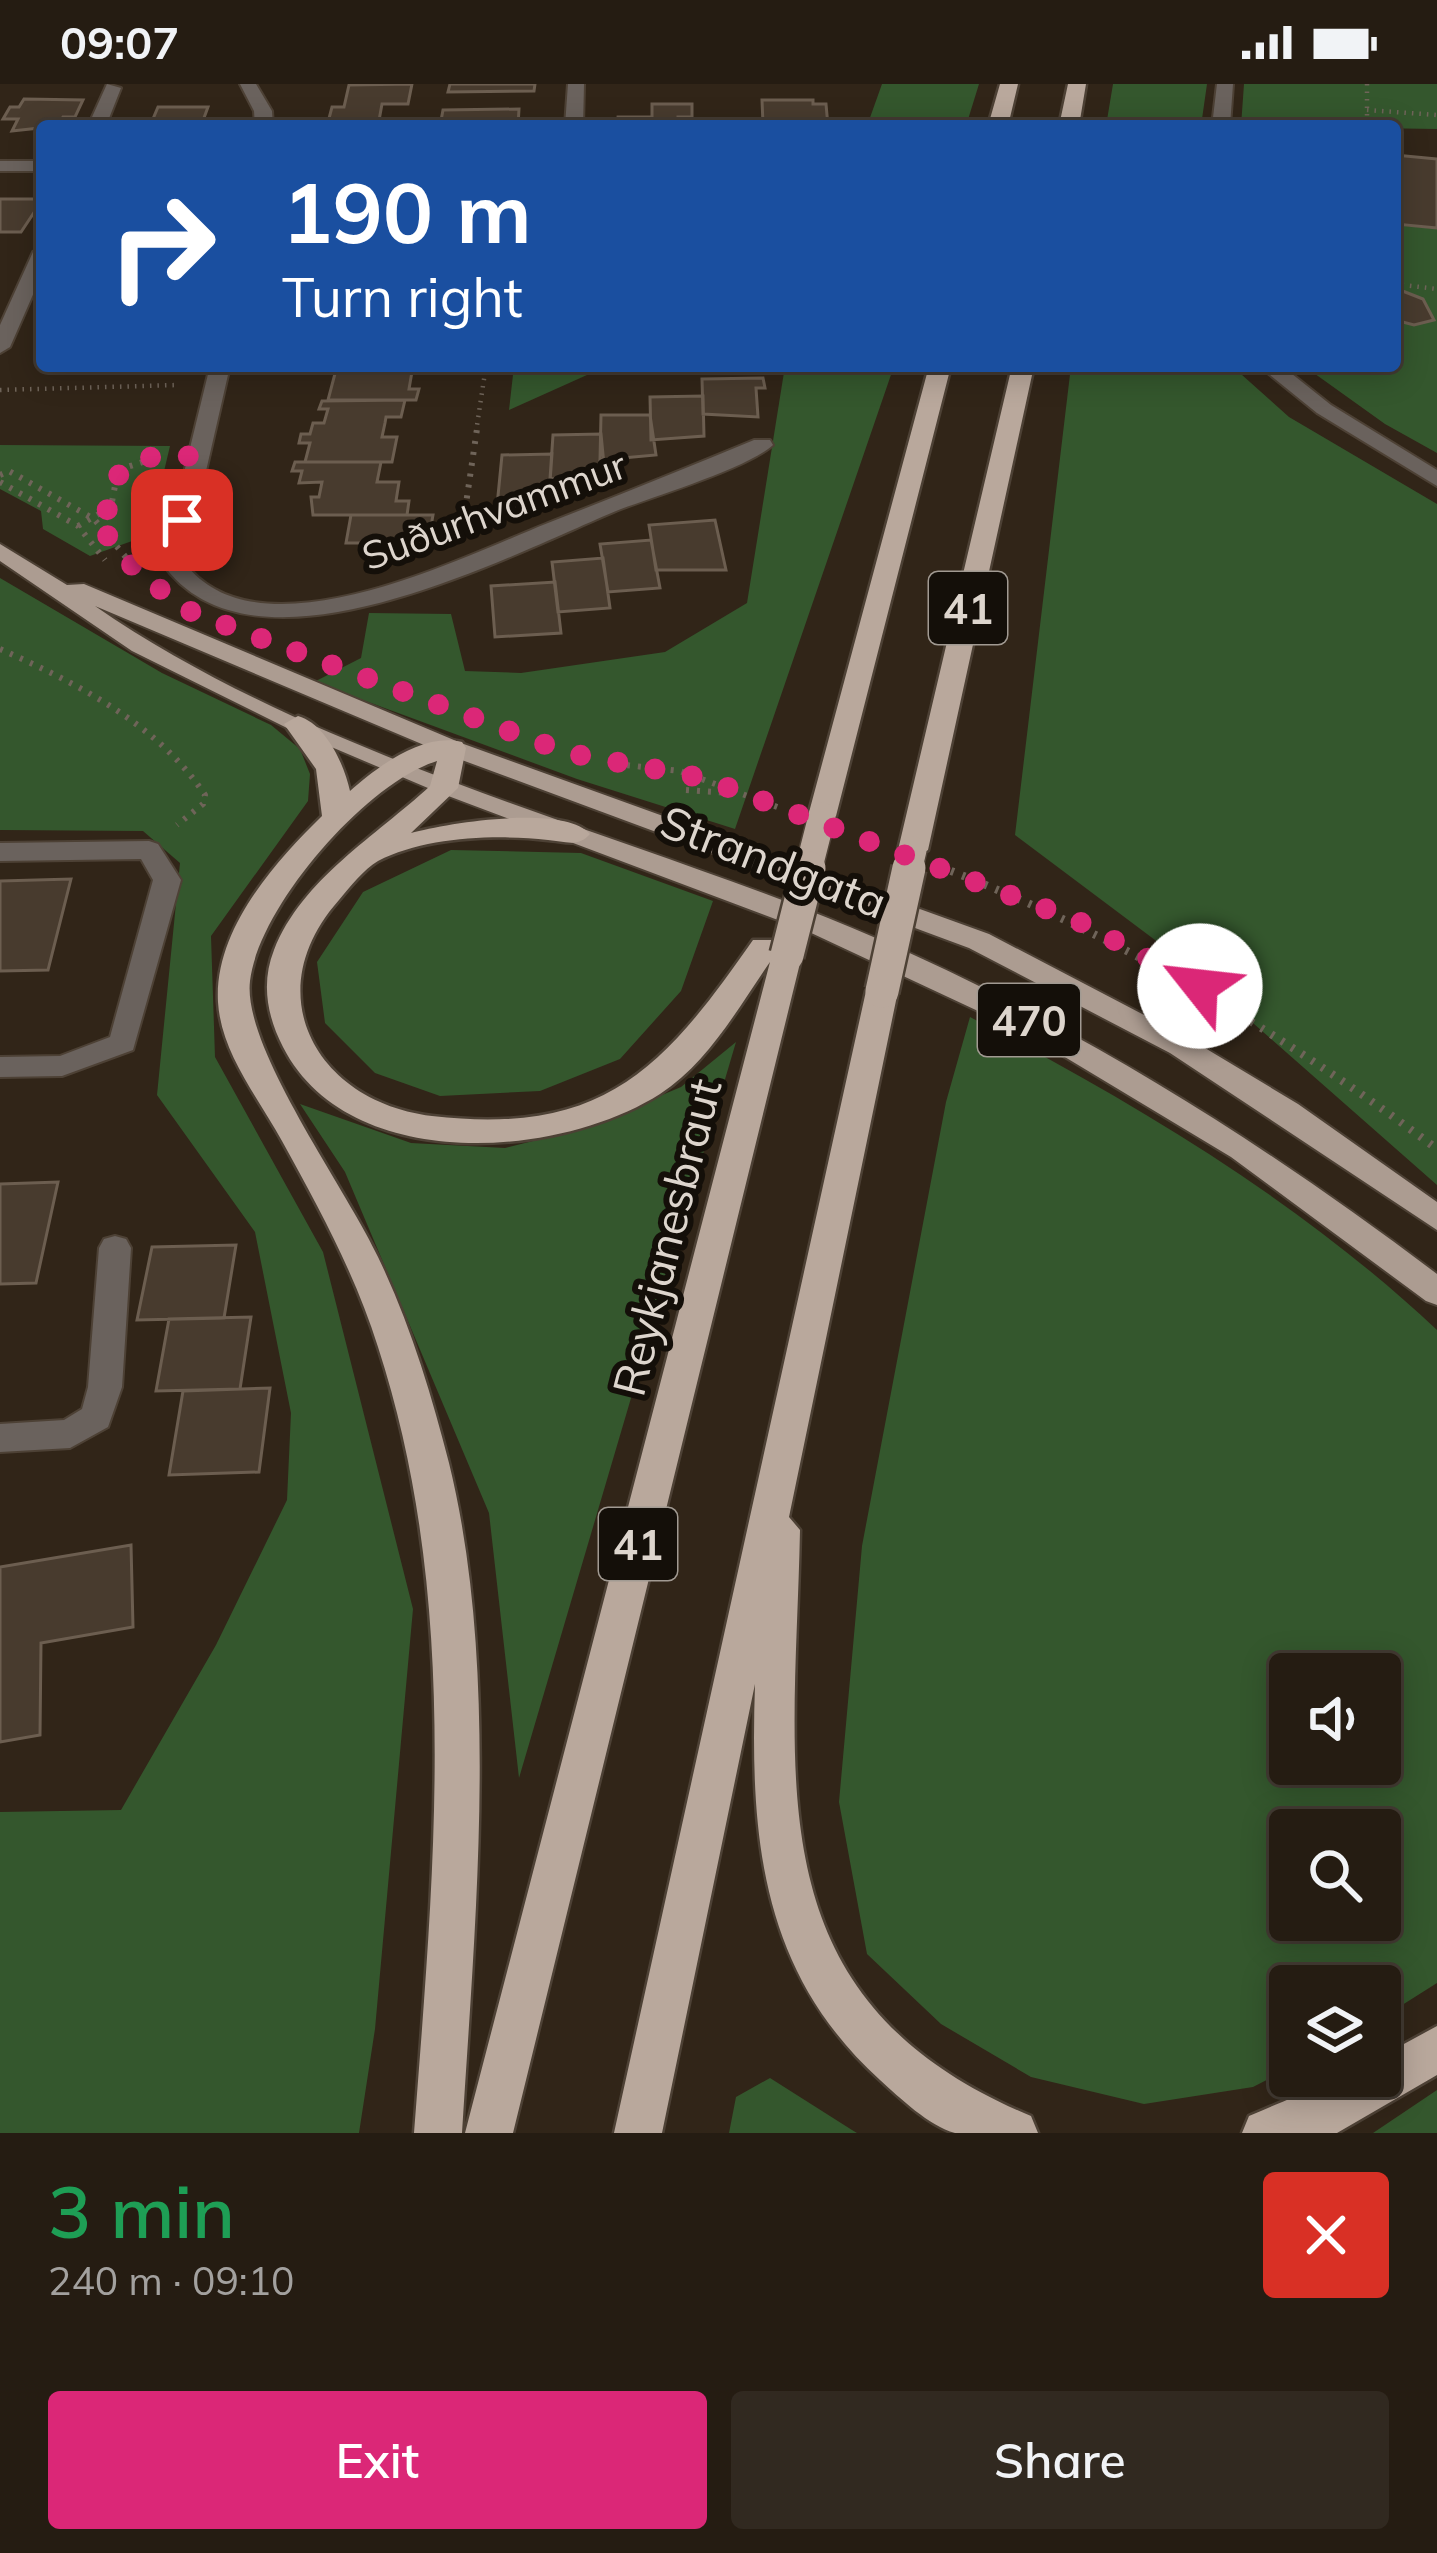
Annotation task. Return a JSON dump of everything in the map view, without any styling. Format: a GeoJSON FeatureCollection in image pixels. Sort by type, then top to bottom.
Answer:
{"type":"FeatureCollection","features":[{"type":"Feature","properties":{"kind":"highway"},"geometry":{"type":"LineString","coordinates":[[1000,120],[1009,84]]}},
{"type":"Feature","properties":{"kind":"highway"},"geometry":{"type":"LineString","coordinates":[[1070,120],[1077,84]]}},
{"type":"Feature","properties":{"kind":"highway","name":"Reykjanesbraut"},"geometry":{"type":"LineString","coordinates":[[489,2133],[776,951],[802,888],[938,372]]}},
{"type":"Feature","properties":{"kind":"highway","name":"41"},"geometry":{"type":"LineString","coordinates":[[638,2133],[882,991],[923,857],[1022,372]]}},
{"type":"Feature","properties":{"kind":"highway"},"geometry":{"type":"LineString","coordinates":[[298,724],[332,768],[336,823]]}},
{"type":"Feature","properties":{"kind":"highway"},"geometry":{"type":"LineString","coordinates":[[438,2133],[454,1888],[458,1715],[448,1586],[431,1467],[370,1276],[296,1134],[259,1076],[237,1019],[233,986],[246,933],[290,869],[396,767],[452,748],[446,787],[365,858],[298,932],[283,973],[284,1014],[309,1065],[323,1081],[370,1108],[421,1126],[461,1133],[530,1130],[608,1108],[649,1086],[676,1064],[776,951]]}},
{"type":"Feature","properties":{"kind":"highway"},"geometry":{"type":"LineString","coordinates":[[365,858],[461,828],[503,826],[575,834]]}},
{"type":"Feature","properties":{"kind":"highway"},"geometry":{"type":"LineString","coordinates":[[781,1453],[777,1771],[784,1873],[806,1941],[834,1993],[879,2047],[928,2092],[1014,2133]]}},
{"type":"Feature","properties":{"kind":"highway"},"geometry":{"type":"LineString","coordinates":[[1267,2133],[1338,2109],[1437,2049]]}},
{"type":"Feature","properties":{"kind":"main road","name":"Strandgata"},"geometry":{"type":"LineString","coordinates":[[0,551],[123,635],[298,724],[446,787],[807,921],[1034,1022],[1202,1120],[1347,1220],[1437,1292]]}},
{"type":"Feature","properties":{"kind":"main road","name":"Strandgata"},"geometry":{"type":"LineString","coordinates":[[45,578],[127,607],[272,674],[452,748],[979,941],[1198,1057],[1287,1112],[1437,1218]]}},
{"type":"Feature","properties":{"kind":"street"},"geometry":{"type":"LineString","coordinates":[[248,84],[264,120]]}},
{"type":"Feature","properties":{"kind":"street"},"geometry":{"type":"LineString","coordinates":[[574,120],[576,84]]}},
{"type":"Feature","properties":{"kind":"street"},"geometry":{"type":"LineString","coordinates":[[1222,120],[1225,84]]}},
{"type":"Feature","properties":{"kind":"street"},"geometry":{"type":"LineString","coordinates":[[100,120],[113,88]]}},
{"type":"Feature","properties":{"kind":"street"},"geometry":{"type":"LineString","coordinates":[[0,166],[36,166]]}},
{"type":"Feature","properties":{"kind":"street"},"geometry":{"type":"LineString","coordinates":[[0,347],[36,265]]}},
{"type":"Feature","properties":{"kind":"street"},"geometry":{"type":"LineString","coordinates":[[1277,372],[1324,409],[1437,479]]}},
{"type":"Feature","properties":{"kind":"street","name":"Suðurhvammur"},"geometry":{"type":"LineString","coordinates":[[218,375],[173,563],[185,580],[208,596],[273,608],[311,608],[457,568],[761,445]]}},
{"type":"Feature","properties":{"kind":"street"},"geometry":{"type":"LineString","coordinates":[[0,852],[149,850],[167,880],[123,1043],[62,1066],[0,1067]]}},
{"type":"Feature","properties":{"kind":"street"},"geometry":{"type":"LineString","coordinates":[[0,1438],[70,1434],[96,1417],[105,1388],[116,1247]]}},
{"type":"Feature","properties":{"kind":"path"},"geometry":{"type":"LineString","coordinates":[[1366,120],[1367,84]]}},
{"type":"Feature","properties":{"kind":"path"},"geometry":{"type":"LineString","coordinates":[[1367,110],[1437,116]]}},
{"type":"Feature","properties":{"kind":"path"},"geometry":{"type":"LineString","coordinates":[[1401,285],[1437,289]]}},
{"type":"Feature","properties":{"kind":"path"},"geometry":{"type":"LineString","coordinates":[[457,568],[485,372]]}},
{"type":"Feature","properties":{"kind":"path"},"geometry":{"type":"LineString","coordinates":[[0,390],[218,375]]}},
{"type":"Feature","properties":{"kind":"path"},"geometry":{"type":"LineString","coordinates":[[139,574],[94,519],[9,471],[0,479],[78,526],[94,519],[111,507],[114,478],[129,463],[198,456]]}},
{"type":"Feature","properties":{"kind":"path"},"geometry":{"type":"LineString","coordinates":[[0,649],[111,709],[192,770],[205,795],[203,804],[149,850]]}},
{"type":"Feature","properties":{"kind":"path"},"geometry":{"type":"LineString","coordinates":[[594,759],[680,771],[782,809]]}},
{"type":"Feature","properties":{"kind":"path"},"geometry":{"type":"LineString","coordinates":[[923,857],[1078,921],[1160,962],[1287,1039],[1437,1149]]}},
{"type":"Feature","properties":{"kind":"green space"},"geometry":{"type":"Polygon","coordinates":[[[882,84],[979,84],[968,120],[869,120],[882,84]]]}},
{"type":"Feature","properties":{"kind":"green space"},"geometry":{"type":"Polygon","coordinates":[[[1113,84],[1207,84],[1202,120],[1107,120],[1113,84]]]}},
{"type":"Feature","properties":{"kind":"green space"},"geometry":{"type":"Polygon","coordinates":[[[1244,84],[1437,84],[1437,129],[1401,128],[1401,120],[1241,120],[1244,84]]]}},
{"type":"Feature","properties":{"kind":"green space"},"geometry":{"type":"Polygon","coordinates":[[[1401,226],[1437,229],[1437,453],[1385,424],[1312,372],[1401,372],[1401,226]]]}},
{"type":"Feature","properties":{"kind":"green space"},"geometry":{"type":"Polygon","coordinates":[[[513,372],[594,372],[509,410],[513,372]]]}},
{"type":"Feature","properties":{"kind":"green space"},"geometry":{"type":"Polygon","coordinates":[[[784,372],[892,372],[735,829],[577,779],[314,682],[361,658],[369,613],[451,614],[465,671],[521,673],[665,652],[747,603],[784,372]]]}},
{"type":"Feature","properties":{"kind":"green space"},"geometry":{"type":"Polygon","coordinates":[[[1070,372],[1239,372],[1289,417],[1437,504],[1437,1185],[1179,958],[1015,835],[1070,372]]]}},
{"type":"Feature","properties":{"kind":"green space"},"geometry":{"type":"Polygon","coordinates":[[[0,445],[170,446],[149,535],[90,556],[43,529],[41,511],[0,489],[0,445]]]}},
{"type":"Feature","properties":{"kind":"green space"},"geometry":{"type":"Polygon","coordinates":[[[0,578],[162,673],[271,725],[300,749],[310,774],[308,801],[211,936],[215,1057],[323,1252],[413,1609],[375,2029],[359,2133],[0,2133],[0,1812],[121,1810],[216,1645],[287,1500],[291,1413],[255,1232],[157,1095],[180,863],[143,831],[0,830],[0,578]]]}},
{"type":"Feature","properties":{"kind":"green space"},"geometry":{"type":"Polygon","coordinates":[[[451,850],[581,853],[713,901],[681,991],[620,1059],[540,1091],[440,1096],[375,1073],[325,1023],[317,962],[363,892],[451,850]]]}},
{"type":"Feature","properties":{"kind":"green space"},"geometry":{"type":"Polygon","coordinates":[[[970,1017],[1214,1157],[1329,1239],[1437,1330],[1437,1983],[1401,2006],[1401,1965],[1269,1965],[1269,2079],[1253,2087],[1144,2104],[1031,2077],[941,2024],[867,1954],[839,1802],[862,1546],[946,1102],[970,1017]]]}},
{"type":"Feature","properties":{"kind":"green space"},"geometry":{"type":"Polygon","coordinates":[[[736,1042],[519,1778],[489,1513],[345,1172],[300,1104],[411,1143],[505,1148],[581,1129],[681,1087],[736,1042]]]}},
{"type":"Feature","properties":{"kind":"green space"},"geometry":{"type":"Polygon","coordinates":[[[770,2078],[857,2133],[729,2133],[736,2097],[770,2078]]]}},
{"type":"Feature","properties":{"kind":"green space"},"geometry":{"type":"Polygon","coordinates":[[[1437,2090],[1437,2133],[1373,2133],[1437,2090]]]}},
{"type":"Feature","properties":{"kind":"building"},"geometry":{"type":"Polygon","coordinates":[[[412,84],[408,104],[382,104],[379,120],[329,120],[332,107],[344,107],[349,85],[412,84]]]}},
{"type":"Feature","properties":{"kind":"building"},"geometry":{"type":"Polygon","coordinates":[[[450,84],[535,84],[534,91],[448,92],[450,84]]]}},
{"type":"Feature","properties":{"kind":"building"},"geometry":{"type":"Polygon","coordinates":[[[24,99],[83,100],[75,117],[36,120],[36,128],[12,131],[18,119],[3,119],[10,107],[19,107],[24,99]]]}},
{"type":"Feature","properties":{"kind":"building"},"geometry":{"type":"Polygon","coordinates":[[[762,100],[826,104],[827,120],[763,120],[762,100]]]}},
{"type":"Feature","properties":{"kind":"building"},"geometry":{"type":"Polygon","coordinates":[[[652,104],[692,104],[692,117],[618,120],[652,117],[652,104]]]}},
{"type":"Feature","properties":{"kind":"building"},"geometry":{"type":"Polygon","coordinates":[[[158,107],[208,107],[203,120],[153,120],[158,107]]]}},
{"type":"Feature","properties":{"kind":"building"},"geometry":{"type":"Polygon","coordinates":[[[519,109],[518,120],[441,120],[443,110],[519,109]]]}},
{"type":"Feature","properties":{"kind":"building"},"geometry":{"type":"Polygon","coordinates":[[[1401,156],[1437,159],[1437,228],[1401,225],[1401,156]]]}},
{"type":"Feature","properties":{"kind":"building"},"geometry":{"type":"Polygon","coordinates":[[[0,199],[36,199],[36,210],[21,232],[0,232],[0,199]]]}},
{"type":"Feature","properties":{"kind":"building"},"geometry":{"type":"Polygon","coordinates":[[[1401,290],[1423,299],[1434,320],[1414,325],[1401,322],[1401,290]]]}},
{"type":"Feature","properties":{"kind":"building"},"geometry":{"type":"Polygon","coordinates":[[[335,372],[412,372],[409,389],[419,389],[416,400],[328,400],[335,372]]]}},
{"type":"Feature","properties":{"kind":"building"},"geometry":{"type":"Polygon","coordinates":[[[763,378],[765,388],[756,388],[758,417],[703,414],[702,379],[763,378]]]}},
{"type":"Feature","properties":{"kind":"building"},"geometry":{"type":"Polygon","coordinates":[[[703,396],[704,436],[651,440],[650,397],[703,396]]]}},
{"type":"Feature","properties":{"kind":"building"},"geometry":{"type":"Polygon","coordinates":[[[405,400],[401,417],[386,417],[382,437],[397,437],[392,462],[305,462],[310,443],[299,443],[301,434],[310,434],[313,423],[324,423],[328,409],[319,409],[322,401],[405,400]]]}},
{"type":"Feature","properties":{"kind":"building"},"geometry":{"type":"Polygon","coordinates":[[[601,415],[650,415],[656,455],[600,460],[601,415]]]}},
{"type":"Feature","properties":{"kind":"building"},"geometry":{"type":"Polygon","coordinates":[[[601,434],[605,475],[550,479],[553,435],[601,434]]]}},
{"type":"Feature","properties":{"kind":"building"},"geometry":{"type":"Polygon","coordinates":[[[552,454],[549,496],[536,496],[536,506],[497,506],[502,455],[552,454]]]}},
{"type":"Feature","properties":{"kind":"building"},"geometry":{"type":"Polygon","coordinates":[[[295,462],[381,462],[377,482],[399,482],[396,501],[409,501],[407,515],[313,515],[311,497],[319,497],[322,482],[299,483],[302,471],[292,471],[295,462]]]}},
{"type":"Feature","properties":{"kind":"building"},"geometry":{"type":"Polygon","coordinates":[[[351,515],[433,515],[428,543],[346,543],[351,515]]]}},
{"type":"Feature","properties":{"kind":"building"},"geometry":{"type":"Polygon","coordinates":[[[715,520],[726,570],[656,570],[649,525],[715,520]]]}},
{"type":"Feature","properties":{"kind":"building"},"geometry":{"type":"Polygon","coordinates":[[[651,540],[660,588],[608,592],[600,544],[651,540]]]}},
{"type":"Feature","properties":{"kind":"building"},"geometry":{"type":"Polygon","coordinates":[[[603,558],[610,608],[558,612],[552,562],[603,558]]]}},
{"type":"Feature","properties":{"kind":"building"},"geometry":{"type":"Polygon","coordinates":[[[555,582],[561,633],[495,637],[491,586],[555,582]]]}},
{"type":"Feature","properties":{"kind":"building"},"geometry":{"type":"Polygon","coordinates":[[[71,879],[48,970],[0,971],[0,881],[71,879]]]}},
{"type":"Feature","properties":{"kind":"building"},"geometry":{"type":"Polygon","coordinates":[[[58,1182],[36,1283],[0,1284],[0,1184],[58,1182]]]}},
{"type":"Feature","properties":{"kind":"building"},"geometry":{"type":"Polygon","coordinates":[[[236,1245],[224,1318],[137,1320],[152,1247],[236,1245]]]}},
{"type":"Feature","properties":{"kind":"building"},"geometry":{"type":"Polygon","coordinates":[[[251,1317],[240,1389],[156,1391],[169,1319],[251,1317]]]}},
{"type":"Feature","properties":{"kind":"building"},"geometry":{"type":"Polygon","coordinates":[[[270,1388],[259,1472],[169,1475],[183,1391],[270,1388]]]}},
{"type":"Feature","properties":{"kind":"building"},"geometry":{"type":"Polygon","coordinates":[[[131,1545],[133,1627],[41,1643],[40,1735],[0,1742],[0,1567],[131,1545]]]}},
{"type":"Feature","properties":{"kind":"route"},"geometry":{"type":"LineString","coordinates":[[182,520],[198,456],[129,463],[114,478],[111,507],[94,519],[159,593],[193,613],[568,753],[703,778],[1078,921],[1200,986]]}}]}
